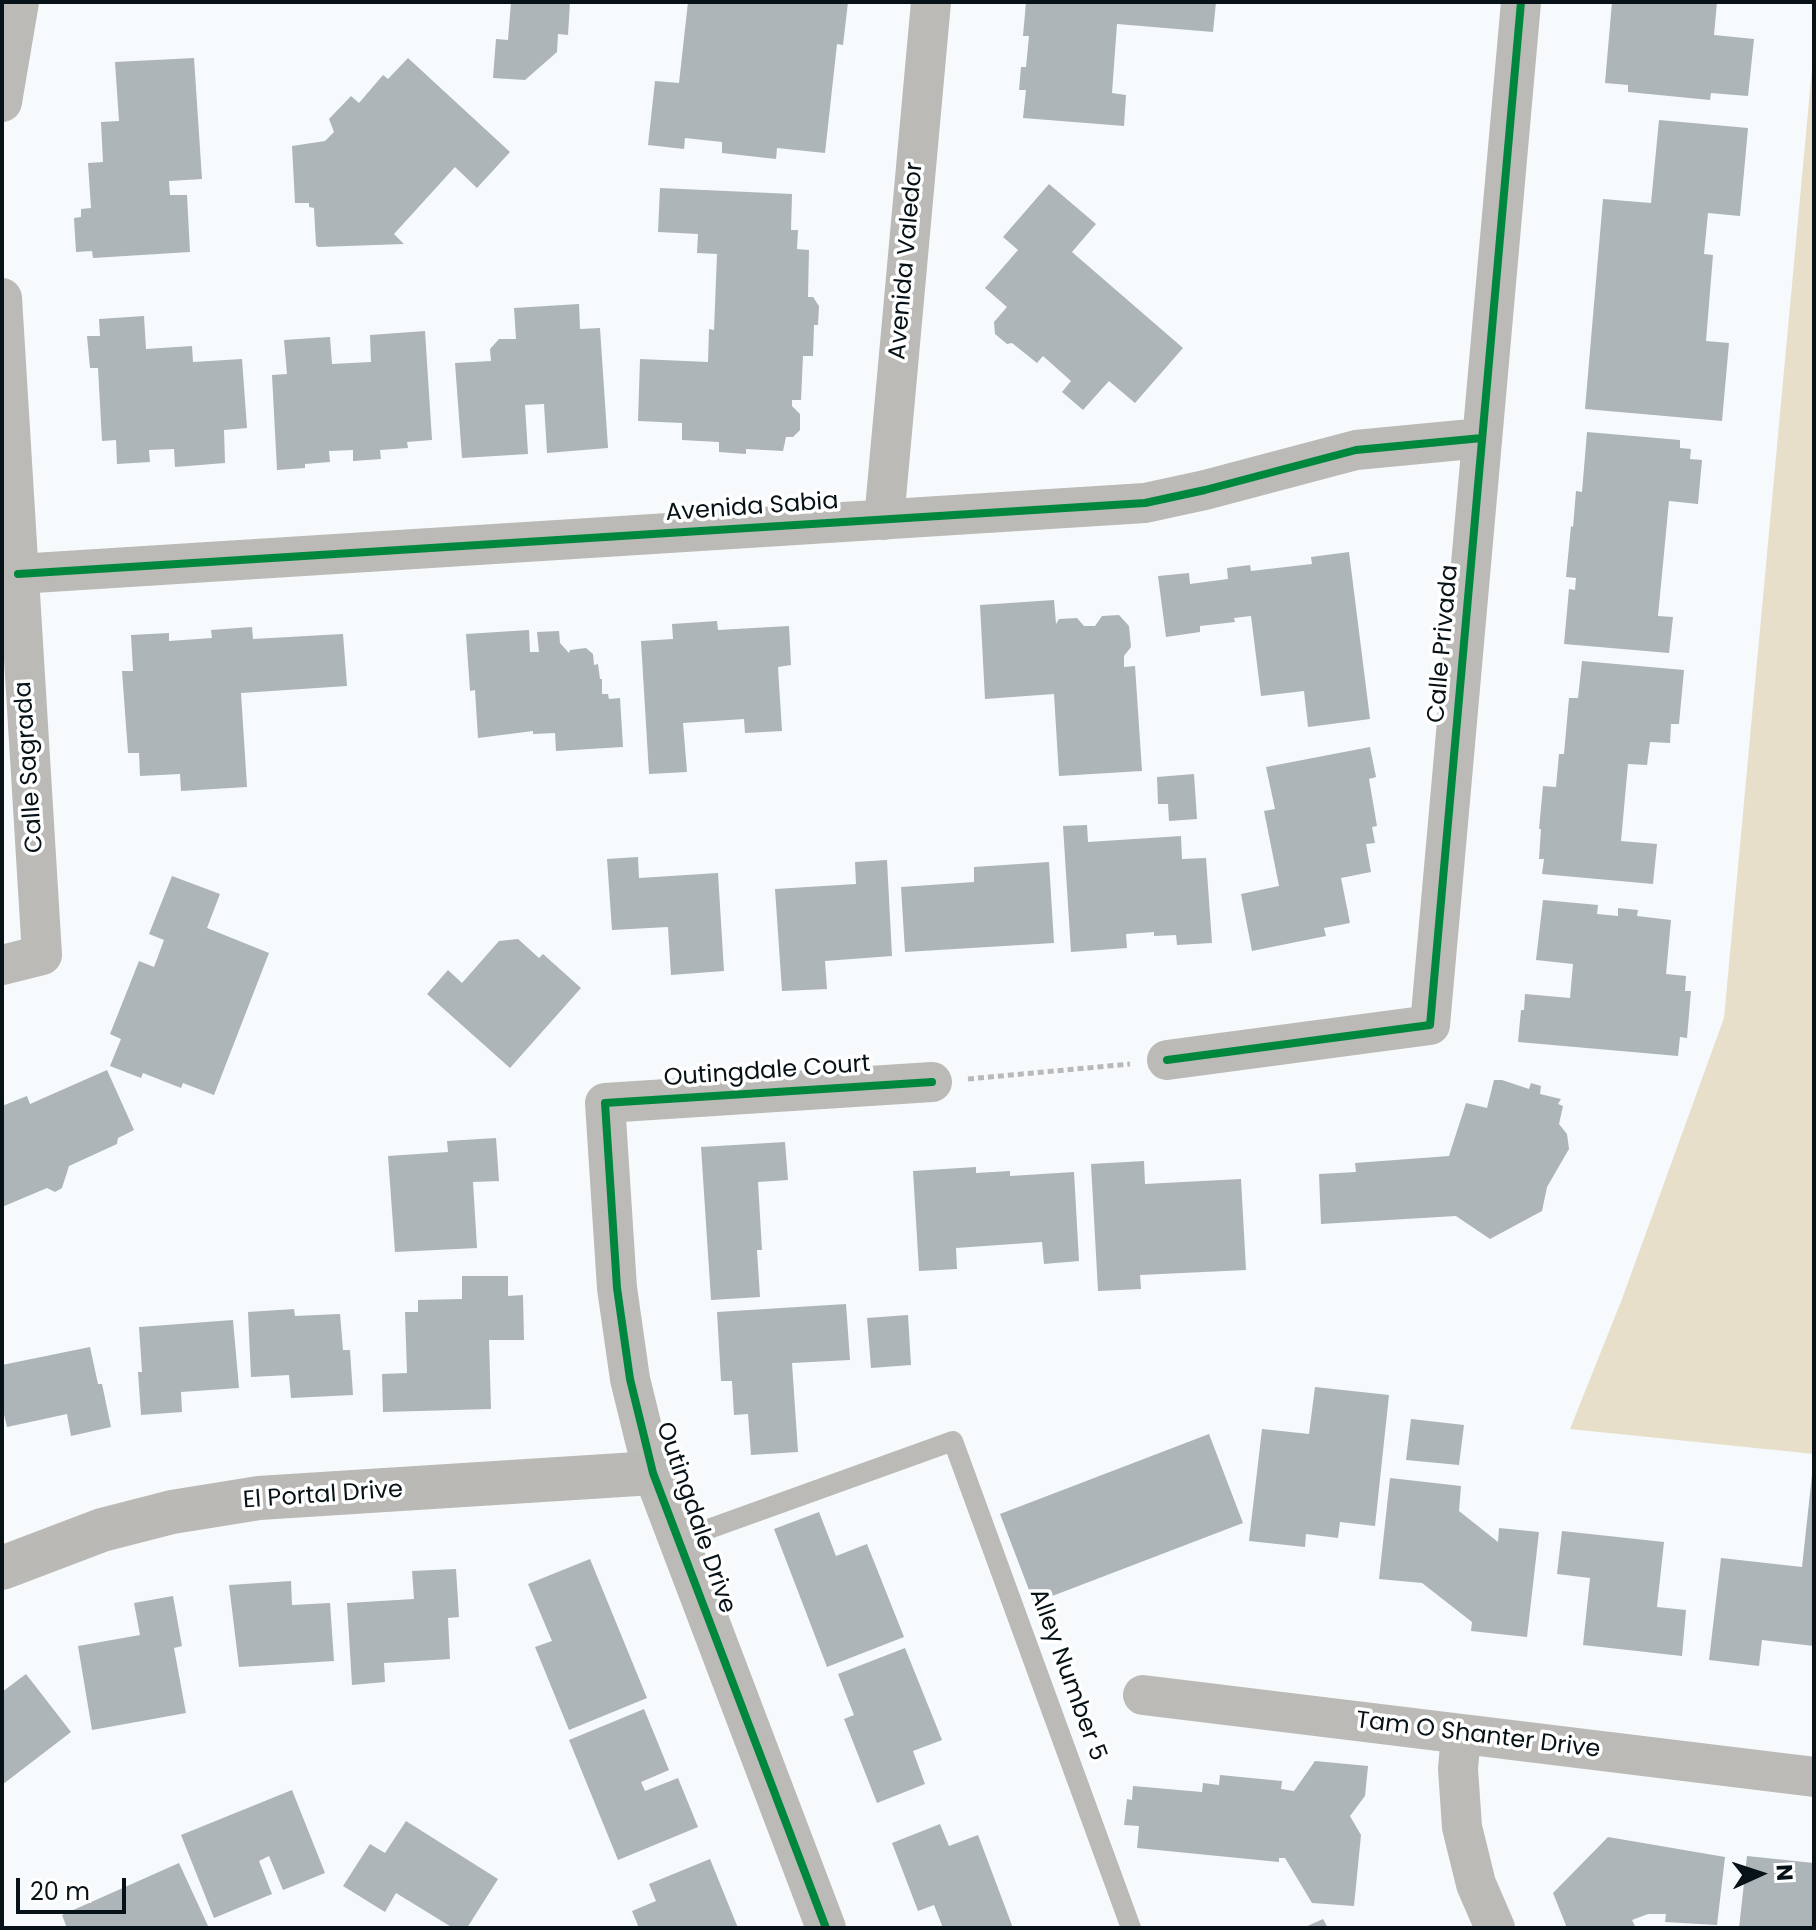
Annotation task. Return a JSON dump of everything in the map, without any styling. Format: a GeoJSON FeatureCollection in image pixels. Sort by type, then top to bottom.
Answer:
{"type":"FeatureCollection","features":[{"type":"Feature","properties":{"kind":"street"},"geometry":{"type":"LineString","coordinates":[[2,102],[19,2]]}},
{"type":"Feature","properties":{"kind":"street","name":"Avenida Valedor"},"geometry":{"type":"LineString","coordinates":[[884,520],[931,2]]}},
{"type":"Feature","properties":{"kind":"street","name":"Calle Privada"},"geometry":{"type":"LineString","coordinates":[[1167,1060],[1430,1025],[1521,2]]}},
{"type":"Feature","properties":{"kind":"street","name":"Calle Sagrada"},"geometry":{"type":"LineString","coordinates":[[2,298],[42,955],[2,965]]}},
{"type":"Feature","properties":{"kind":"street","name":"Avenida Sabia"},"geometry":{"type":"LineString","coordinates":[[18,574],[1145,503],[1356,450],[1482,438]]}},
{"type":"Feature","properties":{"kind":"street","name":"Outingdale Court"},"geometry":{"type":"LineString","coordinates":[[605,1103],[932,1082]]}},
{"type":"Feature","properties":{"kind":"street","name":"Outingdale Drive"},"geometry":{"type":"LineString","coordinates":[[605,1103],[617,1288],[630,1379],[653,1473],[826,1928]]}},
{"type":"Feature","properties":{"kind":"street","name":"El Portal Drive"},"geometry":{"type":"LineString","coordinates":[[2,1568],[102,1530],[172,1512],[259,1498],[653,1473]]}},
{"type":"Feature","properties":{"kind":"street","name":"Tam O Shanter Drive"},"geometry":{"type":"LineString","coordinates":[[1143,1695],[1814,1777]]}},
{"type":"Feature","properties":{"kind":"street"},"geometry":{"type":"LineString","coordinates":[[1461,1734],[1458,1769],[1462,1827],[1476,1884],[1495,1928]]}},
{"type":"Feature","properties":{"kind":"lane","name":"Alley Number 5"},"geometry":{"type":"LineString","coordinates":[[678,1540],[953,1441],[1131,1928]]}},
{"type":"Feature","properties":{"kind":"path"},"geometry":{"type":"LineString","coordinates":[[932,1082],[1167,1060]]}},
{"type":"Feature","properties":{"kind":"shaded area"},"geometry":{"type":"Polygon","coordinates":[[[1814,47],[1814,1454],[1570,1429],[1622,1299],[1724,1018],[1814,47]]]}},
{"type":"Feature","properties":{"kind":"building"},"geometry":{"type":"Polygon","coordinates":[[[511,2],[570,2],[568,35],[558,34],[557,52],[525,80],[493,78],[496,39],[508,40],[511,2]]]}},
{"type":"Feature","properties":{"kind":"building"},"geometry":{"type":"Polygon","coordinates":[[[688,2],[848,2],[843,45],[837,44],[825,153],[777,148],[776,159],[722,153],[722,142],[685,138],[684,149],[648,145],[655,81],[679,83],[688,2]]]}},
{"type":"Feature","properties":{"kind":"building"},"geometry":{"type":"Polygon","coordinates":[[[1026,2],[1216,2],[1213,32],[1117,24],[1112,93],[1126,95],[1124,126],[1023,118],[1026,90],[1019,90],[1021,67],[1026,67],[1029,36],[1023,36],[1026,2]]]}},
{"type":"Feature","properties":{"kind":"building"},"geometry":{"type":"Polygon","coordinates":[[[1612,2],[1717,2],[1714,35],[1754,39],[1748,96],[1711,93],[1710,100],[1628,92],[1628,85],[1605,83],[1612,2]]]}},
{"type":"Feature","properties":{"kind":"building"},"geometry":{"type":"Polygon","coordinates":[[[194,58],[202,179],[169,181],[170,195],[187,195],[190,252],[93,258],[92,251],[76,252],[74,218],[81,217],[81,209],[91,208],[88,163],[103,162],[101,122],[119,121],[115,62],[194,58]]]}},
{"type":"Feature","properties":{"kind":"building"},"geometry":{"type":"Polygon","coordinates":[[[408,58],[510,152],[477,188],[455,167],[394,234],[404,244],[318,247],[314,208],[309,207],[309,203],[295,203],[292,146],[325,141],[334,132],[329,119],[351,96],[359,103],[383,75],[388,79],[408,58]]]}},
{"type":"Feature","properties":{"kind":"building"},"geometry":{"type":"Polygon","coordinates":[[[1659,120],[1748,128],[1740,216],[1708,213],[1704,254],[1713,255],[1706,341],[1729,343],[1722,421],[1585,409],[1603,199],[1651,203],[1659,120]]]}},
{"type":"Feature","properties":{"kind":"building"},"geometry":{"type":"Polygon","coordinates":[[[1049,184],[1096,224],[1072,252],[1183,348],[1135,403],[1109,381],[1083,410],[1062,392],[1071,381],[1043,356],[1037,363],[995,334],[994,322],[1007,307],[985,288],[1018,250],[1003,237],[1049,184]]]}},
{"type":"Feature","properties":{"kind":"building"},"geometry":{"type":"Polygon","coordinates":[[[660,188],[792,194],[791,230],[798,230],[797,249],[809,250],[808,297],[813,297],[819,306],[818,325],[814,325],[813,356],[803,356],[801,400],[792,400],[792,406],[800,414],[800,430],[793,437],[786,437],[783,451],[746,449],[746,454],[719,452],[719,442],[682,440],[682,423],[638,421],[640,359],[708,362],[709,329],[714,330],[717,254],[697,253],[698,234],[658,232],[660,188]]]}},
{"type":"Feature","properties":{"kind":"building"},"geometry":{"type":"Polygon","coordinates":[[[579,304],[580,329],[600,328],[608,448],[547,453],[544,404],[525,405],[528,454],[462,458],[455,363],[491,361],[490,349],[499,339],[516,339],[514,308],[579,304]]]}},
{"type":"Feature","properties":{"kind":"building"},"geometry":{"type":"Polygon","coordinates":[[[144,316],[146,349],[192,346],[193,362],[242,359],[247,428],[224,430],[225,463],[175,467],[174,449],[149,450],[150,462],[117,464],[116,440],[102,441],[98,368],[90,368],[87,336],[100,336],[99,319],[144,316]]]}},
{"type":"Feature","properties":{"kind":"building"},"geometry":{"type":"Polygon","coordinates":[[[425,331],[432,440],[407,442],[408,448],[380,450],[381,459],[353,461],[353,450],[329,451],[330,462],[277,470],[272,375],[287,374],[284,340],[330,337],[332,364],[371,362],[370,335],[425,331]]]}},
{"type":"Feature","properties":{"kind":"building"},"geometry":{"type":"Polygon","coordinates":[[[1587,432],[1680,440],[1680,448],[1691,449],[1690,459],[1702,460],[1698,504],[1669,501],[1658,616],[1673,617],[1669,653],[1564,644],[1569,589],[1575,590],[1576,578],[1566,577],[1571,526],[1576,491],[1582,492],[1587,432]]]}},
{"type":"Feature","properties":{"kind":"building"},"geometry":{"type":"Polygon","coordinates":[[[1349,552],[1370,719],[1308,727],[1304,691],[1261,696],[1251,616],[1234,618],[1235,622],[1200,626],[1200,632],[1166,637],[1158,576],[1189,573],[1190,584],[1228,579],[1227,568],[1250,565],[1251,571],[1312,564],[1311,557],[1349,552]]]}},
{"type":"Feature","properties":{"kind":"building"},"geometry":{"type":"Polygon","coordinates":[[[1054,600],[1056,624],[1059,619],[1077,618],[1084,626],[1095,626],[1102,616],[1119,615],[1129,626],[1131,647],[1124,656],[1124,667],[1135,666],[1142,771],[1059,776],[1054,694],[985,699],[980,605],[1054,600]]]}},
{"type":"Feature","properties":{"kind":"building"},"geometry":{"type":"Polygon","coordinates":[[[717,621],[718,630],[789,626],[791,665],[778,667],[782,731],[745,733],[744,719],[683,723],[687,772],[649,774],[641,641],[673,639],[672,624],[717,621]]]}},
{"type":"Feature","properties":{"kind":"building"},"geometry":{"type":"Polygon","coordinates":[[[252,627],[253,639],[343,634],[347,686],[241,693],[247,787],[181,791],[180,774],[140,776],[139,753],[128,753],[122,671],[133,671],[131,635],[169,633],[169,641],[212,638],[211,630],[252,627]]]}},
{"type":"Feature","properties":{"kind":"building"},"geometry":{"type":"Polygon","coordinates":[[[529,630],[530,652],[539,652],[537,632],[559,631],[560,643],[569,653],[570,650],[586,648],[593,654],[594,665],[598,664],[602,679],[602,694],[608,694],[609,699],[620,698],[623,747],[556,751],[555,733],[533,734],[533,731],[478,738],[475,690],[470,691],[466,634],[529,630]]]}},
{"type":"Feature","properties":{"kind":"building"},"geometry":{"type":"Polygon","coordinates":[[[1582,661],[1684,670],[1679,724],[1671,724],[1670,743],[1650,742],[1647,765],[1628,764],[1621,841],[1657,844],[1653,884],[1542,874],[1544,859],[1539,859],[1539,829],[1543,786],[1556,787],[1559,754],[1564,754],[1569,698],[1578,698],[1582,661]]]}},
{"type":"Feature","properties":{"kind":"building"},"geometry":{"type":"Polygon","coordinates":[[[1370,747],[1376,777],[1369,779],[1377,826],[1372,827],[1375,843],[1366,844],[1371,872],[1341,878],[1350,923],[1324,928],[1326,936],[1252,951],[1241,894],[1279,886],[1264,811],[1275,809],[1266,767],[1370,747]]]}},
{"type":"Feature","properties":{"kind":"building"},"geometry":{"type":"Polygon","coordinates":[[[1194,774],[1197,819],[1169,821],[1168,804],[1158,804],[1157,777],[1194,774]]]}},
{"type":"Feature","properties":{"kind":"building"},"geometry":{"type":"Polygon","coordinates":[[[1087,825],[1088,842],[1181,836],[1182,859],[1206,858],[1212,943],[1177,945],[1176,935],[1154,936],[1154,932],[1126,934],[1127,948],[1071,952],[1063,826],[1087,825]]]}},
{"type":"Feature","properties":{"kind":"building"},"geometry":{"type":"Polygon","coordinates":[[[638,857],[639,878],[718,873],[724,971],[671,975],[668,927],[612,930],[607,859],[638,857]]]}},
{"type":"Feature","properties":{"kind":"building"},"geometry":{"type":"Polygon","coordinates":[[[887,860],[892,956],[825,961],[827,989],[782,991],[775,889],[856,884],[855,862],[887,860]]]}},
{"type":"Feature","properties":{"kind":"building"},"geometry":{"type":"Polygon","coordinates":[[[1049,862],[1054,943],[905,952],[901,887],[974,882],[974,867],[1049,862]]]}},
{"type":"Feature","properties":{"kind":"building"},"geometry":{"type":"Polygon","coordinates":[[[172,876],[220,894],[207,928],[269,953],[214,1095],[183,1083],[181,1088],[143,1073],[141,1078],[110,1066],[121,1039],[110,1034],[139,961],[154,967],[164,940],[149,934],[172,876]]]}},
{"type":"Feature","properties":{"kind":"building"},"geometry":{"type":"Polygon","coordinates":[[[1543,900],[1598,905],[1597,914],[1618,916],[1618,908],[1638,910],[1637,916],[1671,920],[1666,974],[1686,976],[1685,991],[1691,991],[1687,1038],[1680,1037],[1678,1056],[1518,1042],[1525,994],[1570,998],[1573,964],[1536,960],[1543,900]]]}},
{"type":"Feature","properties":{"kind":"building"},"geometry":{"type":"Polygon","coordinates":[[[518,939],[539,958],[543,954],[581,988],[510,1068],[427,994],[448,970],[462,983],[499,941],[518,939]]]}},
{"type":"Feature","properties":{"kind":"building"},"geometry":{"type":"Polygon","coordinates":[[[107,1070],[134,1130],[118,1138],[117,1144],[69,1166],[62,1188],[55,1192],[47,1188],[2,1207],[2,1106],[27,1096],[30,1104],[107,1070]]]}},
{"type":"Feature","properties":{"kind":"building"},"geometry":{"type":"Polygon","coordinates":[[[1494,1080],[1529,1089],[1531,1083],[1541,1086],[1540,1094],[1561,1099],[1558,1104],[1563,1106],[1559,1124],[1567,1134],[1569,1149],[1547,1187],[1542,1211],[1490,1239],[1456,1216],[1321,1224],[1319,1174],[1356,1172],[1355,1163],[1449,1156],[1466,1103],[1487,1108],[1494,1080]]]}},
{"type":"Feature","properties":{"kind":"building"},"geometry":{"type":"Polygon","coordinates":[[[496,1138],[499,1181],[473,1182],[477,1248],[395,1252],[388,1156],[448,1152],[447,1141],[496,1138]]]}},
{"type":"Feature","properties":{"kind":"building"},"geometry":{"type":"Polygon","coordinates":[[[785,1142],[788,1180],[758,1182],[762,1250],[757,1250],[760,1297],[711,1300],[701,1147],[785,1142]]]}},
{"type":"Feature","properties":{"kind":"building"},"geometry":{"type":"Polygon","coordinates":[[[1144,1161],[1145,1184],[1241,1179],[1246,1270],[1140,1275],[1141,1289],[1098,1291],[1091,1164],[1144,1161]]]}},
{"type":"Feature","properties":{"kind":"building"},"geometry":{"type":"Polygon","coordinates":[[[976,1167],[976,1173],[1010,1171],[1010,1176],[1074,1172],[1079,1261],[1044,1264],[1042,1242],[956,1248],[957,1269],[919,1271],[913,1171],[976,1167]]]}},
{"type":"Feature","properties":{"kind":"building"},"geometry":{"type":"Polygon","coordinates":[[[462,1276],[508,1276],[508,1296],[523,1295],[524,1340],[489,1340],[491,1409],[383,1412],[382,1374],[407,1373],[405,1312],[418,1312],[418,1300],[462,1299],[462,1276]]]}},
{"type":"Feature","properties":{"kind":"building"},"geometry":{"type":"Polygon","coordinates":[[[846,1304],[850,1360],[792,1363],[798,1452],[751,1455],[748,1414],[734,1415],[732,1381],[721,1381],[717,1312],[846,1304]]]}},
{"type":"Feature","properties":{"kind":"building"},"geometry":{"type":"Polygon","coordinates":[[[294,1309],[295,1316],[340,1314],[343,1350],[350,1350],[353,1395],[291,1398],[289,1375],[251,1377],[248,1312],[294,1309]]]}},
{"type":"Feature","properties":{"kind":"building"},"geometry":{"type":"Polygon","coordinates":[[[908,1315],[911,1365],[871,1368],[867,1318],[908,1315]]]}},
{"type":"Feature","properties":{"kind":"building"},"geometry":{"type":"Polygon","coordinates":[[[233,1320],[239,1388],[181,1392],[182,1412],[141,1415],[139,1327],[233,1320]]]}},
{"type":"Feature","properties":{"kind":"building"},"geometry":{"type":"Polygon","coordinates":[[[90,1347],[111,1427],[71,1436],[67,1414],[7,1427],[2,1406],[2,1365],[90,1347]]]}},
{"type":"Feature","properties":{"kind":"building"},"geometry":{"type":"Polygon","coordinates":[[[1315,1387],[1389,1395],[1375,1526],[1340,1522],[1338,1538],[1306,1534],[1305,1547],[1249,1541],[1262,1429],[1309,1434],[1315,1387]]]}},
{"type":"Feature","properties":{"kind":"building"},"geometry":{"type":"Polygon","coordinates":[[[1411,1419],[1464,1425],[1459,1465],[1406,1460],[1411,1419]]]}},
{"type":"Feature","properties":{"kind":"building"},"geometry":{"type":"Polygon","coordinates":[[[1209,1434],[1243,1523],[1034,1603],[1000,1514],[1209,1434]]]}},
{"type":"Feature","properties":{"kind":"building"},"geometry":{"type":"Polygon","coordinates":[[[1812,1475],[1814,1646],[1762,1640],[1759,1666],[1709,1660],[1721,1558],[1802,1567],[1812,1475]]]}},
{"type":"Feature","properties":{"kind":"building"},"geometry":{"type":"Polygon","coordinates":[[[1390,1478],[1461,1486],[1459,1511],[1498,1542],[1499,1528],[1539,1532],[1527,1637],[1471,1631],[1472,1622],[1422,1583],[1379,1579],[1390,1478]]]}},
{"type":"Feature","properties":{"kind":"building"},"geometry":{"type":"Polygon","coordinates":[[[819,1512],[836,1556],[867,1544],[904,1637],[827,1667],[774,1529],[819,1512]]]}},
{"type":"Feature","properties":{"kind":"building"},"geometry":{"type":"Polygon","coordinates":[[[1562,1531],[1664,1542],[1657,1607],[1686,1610],[1682,1656],[1583,1645],[1590,1578],[1557,1574],[1562,1531]]]}},
{"type":"Feature","properties":{"kind":"building"},"geometry":{"type":"Polygon","coordinates":[[[590,1559],[647,1698],[569,1730],[535,1647],[552,1641],[528,1584],[590,1559]]]}},
{"type":"Feature","properties":{"kind":"building"},"geometry":{"type":"Polygon","coordinates":[[[456,1569],[459,1617],[448,1618],[450,1659],[384,1663],[385,1682],[352,1685],[347,1603],[414,1599],[412,1571],[456,1569]]]}},
{"type":"Feature","properties":{"kind":"building"},"geometry":{"type":"Polygon","coordinates":[[[291,1581],[292,1605],[330,1603],[334,1661],[239,1667],[229,1585],[291,1581]]]}},
{"type":"Feature","properties":{"kind":"building"},"geometry":{"type":"Polygon","coordinates":[[[173,1596],[182,1646],[174,1648],[186,1713],[92,1730],[78,1646],[140,1635],[134,1603],[173,1596]]]}},
{"type":"Feature","properties":{"kind":"building"},"geometry":{"type":"Polygon","coordinates":[[[905,1648],[942,1740],[913,1751],[925,1784],[877,1803],[844,1719],[854,1715],[838,1674],[905,1648]]]}},
{"type":"Feature","properties":{"kind":"building"},"geometry":{"type":"Polygon","coordinates":[[[26,1674],[71,1732],[2,1785],[2,1692],[26,1674]]]}},
{"type":"Feature","properties":{"kind":"building"},"geometry":{"type":"Polygon","coordinates":[[[644,1709],[669,1770],[641,1782],[645,1791],[678,1778],[698,1827],[618,1860],[569,1740],[644,1709]]]}},
{"type":"Feature","properties":{"kind":"building"},"geometry":{"type":"Polygon","coordinates":[[[1315,1761],[1368,1766],[1365,1796],[1350,1816],[1361,1835],[1354,1906],[1312,1903],[1285,1858],[1279,1858],[1279,1862],[1137,1848],[1139,1826],[1124,1825],[1127,1799],[1132,1800],[1133,1786],[1202,1792],[1203,1783],[1219,1785],[1220,1775],[1282,1781],[1281,1789],[1294,1791],[1315,1761]]]}},
{"type":"Feature","properties":{"kind":"building"},"geometry":{"type":"Polygon","coordinates":[[[292,1790],[325,1873],[283,1890],[269,1856],[259,1861],[272,1894],[214,1918],[181,1835],[292,1790]]]}},
{"type":"Feature","properties":{"kind":"building"},"geometry":{"type":"Polygon","coordinates":[[[406,1821],[498,1879],[467,1928],[453,1928],[396,1893],[385,1912],[343,1886],[370,1844],[385,1853],[406,1821]]]}},
{"type":"Feature","properties":{"kind":"building"},"geometry":{"type":"Polygon","coordinates":[[[940,1824],[949,1846],[978,1835],[1013,1928],[943,1928],[934,1905],[918,1911],[892,1843],[940,1824]]]}},
{"type":"Feature","properties":{"kind":"building"},"geometry":{"type":"Polygon","coordinates":[[[1608,1837],[1725,1857],[1717,1925],[1665,1922],[1666,1914],[1648,1914],[1632,1920],[1636,1928],[1567,1928],[1553,1893],[1608,1837]]]}},
{"type":"Feature","properties":{"kind":"building"},"geometry":{"type":"Polygon","coordinates":[[[1747,1856],[1814,1863],[1814,1928],[1739,1928],[1747,1856]]]}},
{"type":"Feature","properties":{"kind":"building"},"geometry":{"type":"Polygon","coordinates":[[[710,1859],[738,1928],[639,1928],[632,1911],[656,1901],[649,1884],[710,1859]]]}},
{"type":"Feature","properties":{"kind":"building"},"geometry":{"type":"Polygon","coordinates":[[[179,1863],[209,1928],[67,1928],[62,1915],[179,1863]]]}},
{"type":"Feature","properties":{"kind":"building"},"geometry":{"type":"Polygon","coordinates":[[[1323,1919],[1328,1928],[1303,1928],[1323,1919]]]}},
{"type":"Feature","properties":{"kind":"cycle path"},"geometry":{"type":"LineString","coordinates":[[1167,1060],[1430,1025],[1521,2]]}},
{"type":"Feature","properties":{"kind":"cycle path"},"geometry":{"type":"LineString","coordinates":[[18,574],[1145,503],[1356,450],[1482,438]]}},
{"type":"Feature","properties":{"kind":"cycle path"},"geometry":{"type":"LineString","coordinates":[[826,1928],[653,1473],[630,1379],[617,1288],[605,1103],[932,1082]]}}]}
